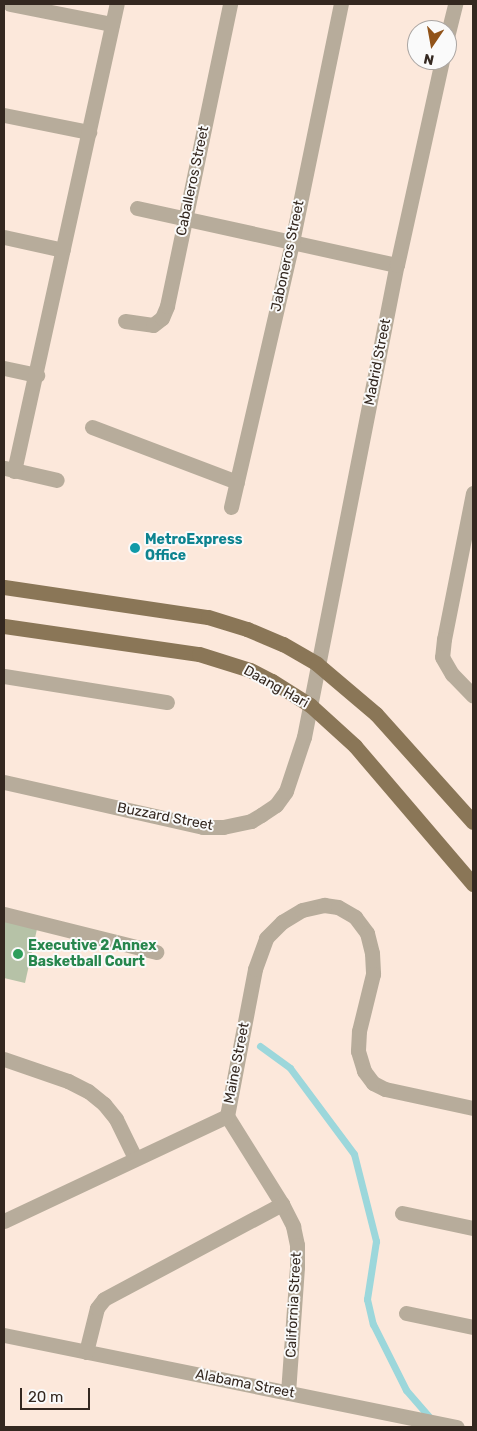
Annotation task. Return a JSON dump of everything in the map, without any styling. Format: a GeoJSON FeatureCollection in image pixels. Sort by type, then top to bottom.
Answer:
{"type":"FeatureCollection","features":[{"type":"Feature","properties":{"kind":"main road"},"geometry":{"type":"LineString","coordinates":[[4,587],[208,617],[247,628],[283,644],[317,664],[376,714],[473,822]]}},
{"type":"Feature","properties":{"kind":"main road","name":"Daang Hari"},"geometry":{"type":"LineString","coordinates":[[4,626],[199,654],[250,670],[310,705],[355,746],[473,884]]}},
{"type":"Feature","properties":{"kind":"street"},"geometry":{"type":"LineString","coordinates":[[10,4],[112,24]]}},
{"type":"Feature","properties":{"kind":"street"},"geometry":{"type":"LineString","coordinates":[[57,480],[9,469],[37,375],[117,4]]}},
{"type":"Feature","properties":{"kind":"street","name":"Caballeros Street"},"geometry":{"type":"LineString","coordinates":[[125,321],[153,325],[162,318],[185,220],[227,4]]}},
{"type":"Feature","properties":{"kind":"street","name":"Jaboneros Street"},"geometry":{"type":"LineString","coordinates":[[231,507],[292,242],[341,4]]}},
{"type":"Feature","properties":{"kind":"street"},"geometry":{"type":"LineString","coordinates":[[451,20],[455,4]]}},
{"type":"Feature","properties":{"kind":"street","name":"Madrid Street"},"geometry":{"type":"LineString","coordinates":[[310,705],[397,265],[440,70]]}},
{"type":"Feature","properties":{"kind":"street"},"geometry":{"type":"LineString","coordinates":[[4,115],[89,132]]}},
{"type":"Feature","properties":{"kind":"street"},"geometry":{"type":"LineString","coordinates":[[137,208],[397,265]]}},
{"type":"Feature","properties":{"kind":"street"},"geometry":{"type":"LineString","coordinates":[[4,237],[63,250]]}},
{"type":"Feature","properties":{"kind":"street"},"geometry":{"type":"LineString","coordinates":[[4,368],[37,375]]}},
{"type":"Feature","properties":{"kind":"street"},"geometry":{"type":"LineString","coordinates":[[92,427],[237,482]]}},
{"type":"Feature","properties":{"kind":"street"},"geometry":{"type":"LineString","coordinates":[[473,493],[444,638],[442,657],[452,674],[473,696]]}},
{"type":"Feature","properties":{"kind":"street"},"geometry":{"type":"LineString","coordinates":[[4,676],[167,702]]}},
{"type":"Feature","properties":{"kind":"street","name":"Buzzard Street"},"geometry":{"type":"LineString","coordinates":[[4,782],[203,827],[223,828],[240,825],[276,805],[286,791],[304,737],[310,705]]}},
{"type":"Feature","properties":{"kind":"street","name":"Maine Street"},"geometry":{"type":"LineString","coordinates":[[4,1221],[227,1116],[255,969],[266,938],[282,922],[302,910],[324,905],[338,907],[355,917],[366,933],[372,953],[372,974],[359,1031],[358,1051],[364,1071],[373,1083],[385,1089],[473,1108]]}},
{"type":"Feature","properties":{"kind":"street"},"geometry":{"type":"LineString","coordinates":[[4,914],[156,952]]}},
{"type":"Feature","properties":{"kind":"street"},"geometry":{"type":"LineString","coordinates":[[4,1060],[68,1081],[88,1091],[104,1104],[116,1119],[135,1158]]}},
{"type":"Feature","properties":{"kind":"street","name":"California Street"},"geometry":{"type":"LineString","coordinates":[[227,1116],[282,1204],[293,1226],[297,1245],[288,1393]]}},
{"type":"Feature","properties":{"kind":"street"},"geometry":{"type":"LineString","coordinates":[[86,1352],[97,1308],[104,1299],[282,1204]]}},
{"type":"Feature","properties":{"kind":"street"},"geometry":{"type":"LineString","coordinates":[[402,1213],[473,1228]]}},
{"type":"Feature","properties":{"kind":"street"},"geometry":{"type":"LineString","coordinates":[[406,1314],[473,1327]]}},
{"type":"Feature","properties":{"kind":"street","name":"Alabama Street"},"geometry":{"type":"LineString","coordinates":[[4,1335],[390,1415],[457,1427]]}},
{"type":"Feature","properties":{"kind":"green space","name":"Executive 2 Annex Basketball Court"},"geometry":{"type":"Polygon","coordinates":[[[4,921],[37,929],[25,983],[4,978],[4,921]]]}},
{"type":"Feature","properties":{"kind":"waterway"},"geometry":{"type":"LineString","coordinates":[[260,1046],[290,1068],[354,1154],[376,1241],[367,1299],[373,1324],[406,1390],[432,1420]]}},
{"type":"Feature","properties":{"kind":"place","name":"MetroExpress Office"},"geometry":{"type":"Point","coordinates":[135,548]}},
{"type":"Feature","properties":{"kind":"place","name":"Executive 2 Annex Basketball Court"},"geometry":{"type":"Point","coordinates":[18,954]}}]}
